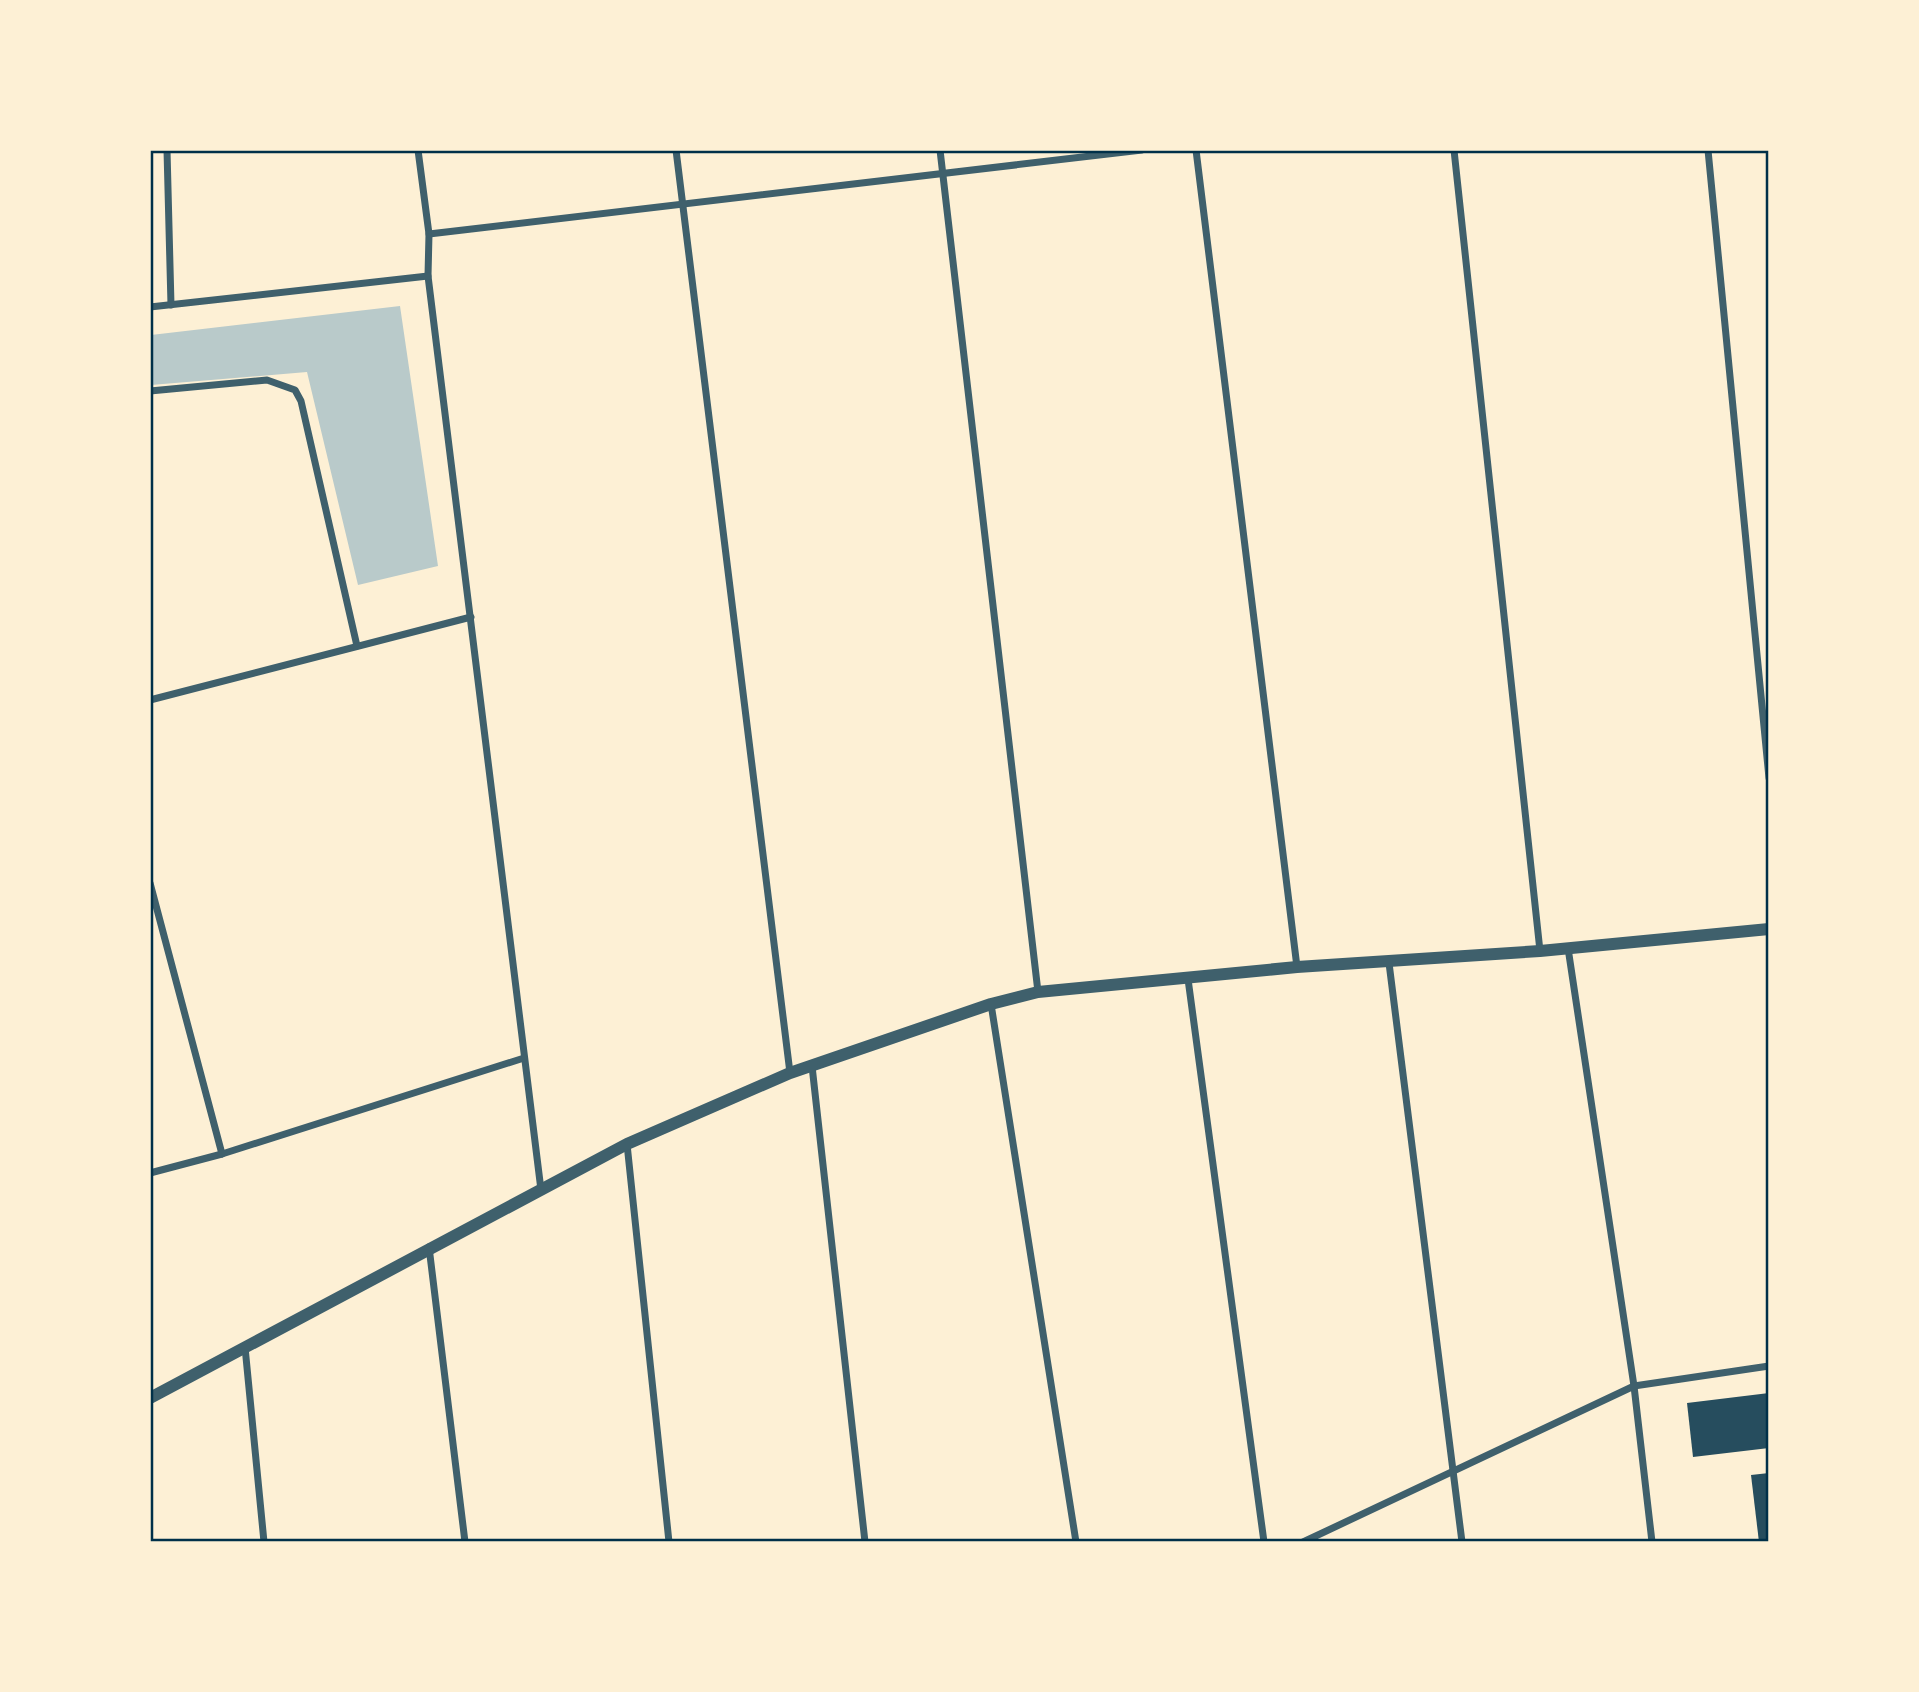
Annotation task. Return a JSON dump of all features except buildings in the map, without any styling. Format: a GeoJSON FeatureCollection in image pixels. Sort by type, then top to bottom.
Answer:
{"type":"FeatureCollection","features":[{"type":"Feature","properties":{"kind":"street"},"geometry":{"type":"LineString","coordinates":[[167,150],[171,305]]}},
{"type":"Feature","properties":{"kind":"street"},"geometry":{"type":"LineString","coordinates":[[418,150],[429,234],[428,276],[541,1191]]}},
{"type":"Feature","properties":{"kind":"street"},"geometry":{"type":"LineString","coordinates":[[676,150],[790,1073]]}},
{"type":"Feature","properties":{"kind":"street"},"geometry":{"type":"LineString","coordinates":[[940,150],[1038,992]]}},
{"type":"Feature","properties":{"kind":"street"},"geometry":{"type":"LineString","coordinates":[[429,234],[1142,150]]}},
{"type":"Feature","properties":{"kind":"street"},"geometry":{"type":"LineString","coordinates":[[1196,150],[1297,967]]}},
{"type":"Feature","properties":{"kind":"street"},"geometry":{"type":"LineString","coordinates":[[1454,150],[1539,951]]}},
{"type":"Feature","properties":{"kind":"street"},"geometry":{"type":"LineString","coordinates":[[1708,150],[1769,778]]}},
{"type":"Feature","properties":{"kind":"street"},"geometry":{"type":"LineString","coordinates":[[150,307],[428,276]]}},
{"type":"Feature","properties":{"kind":"street"},"geometry":{"type":"LineString","coordinates":[[150,391],[267,380],[295,390],[300,401],[357,646]]}},
{"type":"Feature","properties":{"kind":"street"},"geometry":{"type":"LineString","coordinates":[[150,699],[471,617]]}},
{"type":"Feature","properties":{"kind":"street"},"geometry":{"type":"LineString","coordinates":[[150,883],[222,1154]]}},
{"type":"Feature","properties":{"kind":"street"},"geometry":{"type":"LineString","coordinates":[[150,1398],[429,1247],[627,1144],[790,1073],[991,1004],[1038,992],[1297,967],[1539,951],[1769,929]]}},
{"type":"Feature","properties":{"kind":"street"},"geometry":{"type":"LineString","coordinates":[[1568,948],[1634,1386],[1652,1542]]}},
{"type":"Feature","properties":{"kind":"street"},"geometry":{"type":"LineString","coordinates":[[1389,963],[1462,1542]]}},
{"type":"Feature","properties":{"kind":"street"},"geometry":{"type":"LineString","coordinates":[[1188,979],[1264,1542]]}},
{"type":"Feature","properties":{"kind":"street"},"geometry":{"type":"LineString","coordinates":[[991,1004],[1076,1542]]}},
{"type":"Feature","properties":{"kind":"street"},"geometry":{"type":"LineString","coordinates":[[150,1173],[222,1154],[524,1058]]}},
{"type":"Feature","properties":{"kind":"street"},"geometry":{"type":"LineString","coordinates":[[812,1066],[866,1542]]}},
{"type":"Feature","properties":{"kind":"street"},"geometry":{"type":"LineString","coordinates":[[627,1144],[669,1542]]}},
{"type":"Feature","properties":{"kind":"street"},"geometry":{"type":"LineString","coordinates":[[429,1247],[465,1542]]}},
{"type":"Feature","properties":{"kind":"street"},"geometry":{"type":"LineString","coordinates":[[245,1346],[264,1542]]}},
{"type":"Feature","properties":{"kind":"street"},"geometry":{"type":"LineString","coordinates":[[1303,1542],[1634,1386],[1769,1366]]}},
{"type":"Feature","properties":{"kind":"shaded area"},"geometry":{"type":"Polygon","coordinates":[[[400,306],[438,566],[358,585],[307,372],[151,385],[151,335],[400,306]]]}}]}
